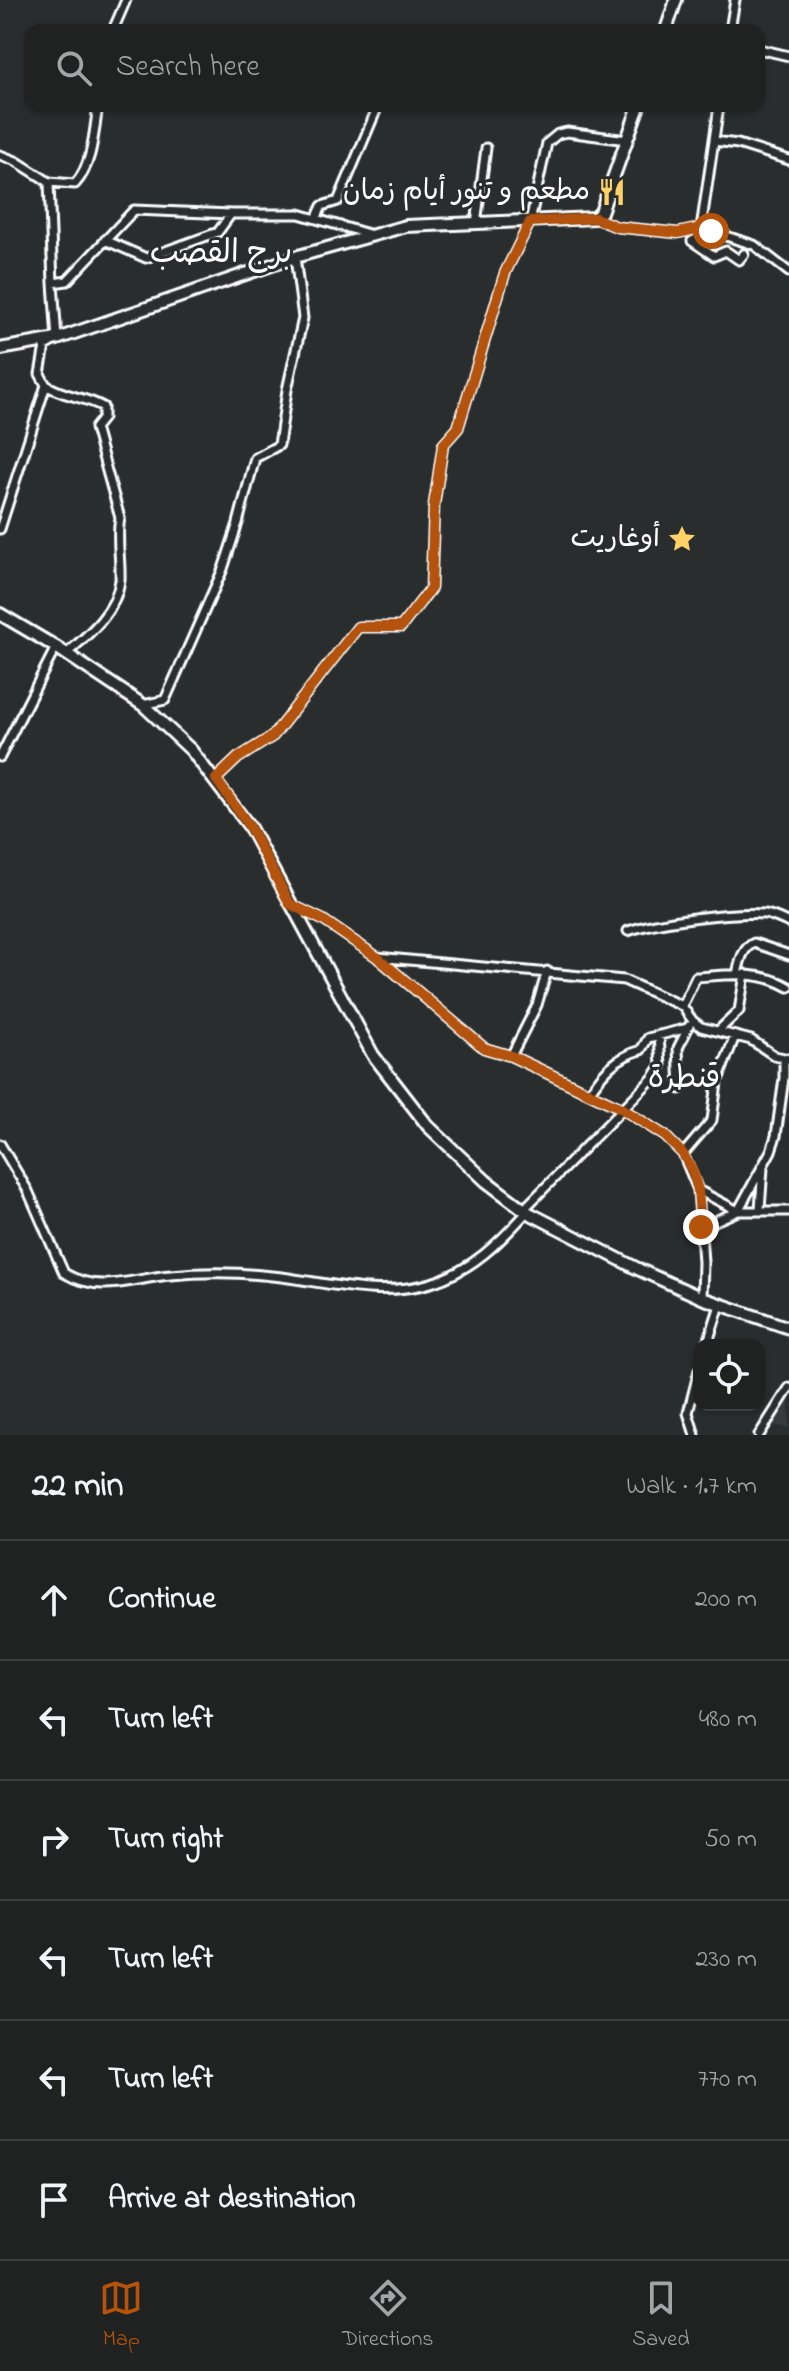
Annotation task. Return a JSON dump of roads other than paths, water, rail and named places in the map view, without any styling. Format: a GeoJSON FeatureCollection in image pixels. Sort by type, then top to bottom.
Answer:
{"type":"FeatureCollection","features":[{"type":"Feature","properties":{"kind":"main road"},"geometry":{"type":"LineString","coordinates":[[668,24],[676,0]]}},
{"type":"Feature","properties":{"kind":"main road"},"geometry":{"type":"LineString","coordinates":[[0,349],[57,339],[295,257],[408,226],[595,218],[601,212],[637,112]]}},
{"type":"Feature","properties":{"kind":"main road"},"geometry":{"type":"LineString","coordinates":[[0,614],[143,705],[191,750],[216,779],[249,826],[373,1055],[428,1126],[486,1181],[526,1210],[702,1298],[789,1328]]}},
{"type":"Feature","properties":{"kind":"street"},"geometry":{"type":"LineString","coordinates":[[116,24],[126,0]]}},
{"type":"Feature","properties":{"kind":"street"},"geometry":{"type":"LineString","coordinates":[[731,24],[735,0]]}},
{"type":"Feature","properties":{"kind":"street"},"geometry":{"type":"LineString","coordinates":[[765,50],[789,56]]}},
{"type":"Feature","properties":{"kind":"street"},"geometry":{"type":"LineString","coordinates":[[0,155],[16,161],[49,182],[75,184],[87,163],[97,112]]}},
{"type":"Feature","properties":{"kind":"street"},"geometry":{"type":"LineString","coordinates":[[317,217],[322,206],[338,201],[375,112]]}},
{"type":"Feature","properties":{"kind":"street"},"geometry":{"type":"LineString","coordinates":[[701,228],[718,112]]}},
{"type":"Feature","properties":{"kind":"street"},"geometry":{"type":"LineString","coordinates":[[216,779],[238,758],[273,736],[358,627],[401,627],[431,588],[434,505],[443,445],[458,428],[505,273],[530,222],[547,143],[558,134],[567,132],[627,140]]}},
{"type":"Feature","properties":{"kind":"street"},"geometry":{"type":"LineString","coordinates":[[714,141],[738,144],[789,160]]}},
{"type":"Feature","properties":{"kind":"street"},"geometry":{"type":"LineString","coordinates":[[476,224],[486,148]]}},
{"type":"Feature","properties":{"kind":"street"},"geometry":{"type":"LineString","coordinates":[[49,182],[57,339],[45,346],[40,374],[46,385],[56,392],[90,400],[103,407],[103,418],[95,428],[120,518],[120,580],[116,595],[97,627],[66,654]]}},
{"type":"Feature","properties":{"kind":"street"},"geometry":{"type":"LineString","coordinates":[[53,283],[67,281],[134,210],[299,214],[372,235]]}},
{"type":"Feature","properties":{"kind":"street"},"geometry":{"type":"LineString","coordinates":[[105,240],[146,258],[218,232],[231,214]]}},
{"type":"Feature","properties":{"kind":"street"},"geometry":{"type":"LineString","coordinates":[[595,218],[617,227],[678,233],[701,228],[754,245],[789,272]]}},
{"type":"Feature","properties":{"kind":"street"},"geometry":{"type":"LineString","coordinates":[[711,231],[692,241],[714,256],[726,251],[739,260],[744,254]]}},
{"type":"Feature","properties":{"kind":"street"},"geometry":{"type":"LineString","coordinates":[[143,705],[165,700],[174,683],[189,641],[223,569],[255,458],[279,445],[303,318],[295,257]]}},
{"type":"Feature","properties":{"kind":"street"},"geometry":{"type":"LineString","coordinates":[[0,529],[46,385]]}},
{"type":"Feature","properties":{"kind":"street"},"geometry":{"type":"LineString","coordinates":[[0,757],[56,647]]}},
{"type":"Feature","properties":{"kind":"street"},"geometry":{"type":"LineString","coordinates":[[290,904],[323,920],[377,957],[484,1048],[511,1056],[621,1108],[665,1136],[683,1154],[698,1190],[702,1298]]}},
{"type":"Feature","properties":{"kind":"street"},"geometry":{"type":"LineString","coordinates":[[628,931],[658,923],[724,916],[766,914],[789,923]]}},
{"type":"Feature","properties":{"kind":"street"},"geometry":{"type":"LineString","coordinates":[[718,1031],[739,1011],[744,952],[748,945],[754,943],[789,955]]}},
{"type":"Feature","properties":{"kind":"street"},"geometry":{"type":"LineString","coordinates":[[377,957],[624,980],[682,1006],[690,1024]]}},
{"type":"Feature","properties":{"kind":"street"},"geometry":{"type":"LineString","coordinates":[[511,1056],[537,1005],[547,971]]}},
{"type":"Feature","properties":{"kind":"street"},"geometry":{"type":"LineString","coordinates":[[682,1006],[696,977],[763,976],[789,987]]}},
{"type":"Feature","properties":{"kind":"street"},"geometry":{"type":"LineString","coordinates":[[589,1093],[623,1055],[641,1050],[648,1038],[690,1024],[760,1044],[786,1059],[786,1080],[776,1136],[738,1211]]}},
{"type":"Feature","properties":{"kind":"street"},"geometry":{"type":"LineString","coordinates":[[680,1089],[678,1048],[690,1024]]}},
{"type":"Feature","properties":{"kind":"street"},"geometry":{"type":"LineString","coordinates":[[0,1144],[28,1191],[64,1273],[75,1280],[120,1285],[159,1276],[205,1272],[263,1275],[381,1291],[404,1289],[453,1275],[501,1241],[621,1108],[653,1078],[661,1066],[659,1035]]}},
{"type":"Feature","properties":{"kind":"street"},"geometry":{"type":"LineString","coordinates":[[683,1154],[710,1124],[717,1083],[735,1036]]}},
{"type":"Feature","properties":{"kind":"street"},"geometry":{"type":"LineString","coordinates":[[760,1209],[763,1166]]}},
{"type":"Feature","properties":{"kind":"street"},"geometry":{"type":"LineString","coordinates":[[698,1190],[738,1211]]}},
{"type":"Feature","properties":{"kind":"street"},"geometry":{"type":"LineString","coordinates":[[701,1227],[738,1211],[789,1211]]}},
{"type":"Feature","properties":{"kind":"street"},"geometry":{"type":"LineString","coordinates":[[709,1339],[720,1305]]}},
{"type":"Feature","properties":{"kind":"street"},"geometry":{"type":"LineString","coordinates":[[759,1435],[789,1388]]}},
{"type":"Feature","properties":{"kind":"street"},"geometry":{"type":"LineString","coordinates":[[693,1393],[688,1413],[695,1435]]}},
{"type":"Feature","properties":{"kind":"place","name":"مطعم و تنور أيام زمان"},"geometry":{"type":"Point","coordinates":[612,192]}},
{"type":"Feature","properties":{"kind":"place","name":"أوغاريت"},"geometry":{"type":"Point","coordinates":[682,539]}},
{"type":"Feature","properties":{"kind":"district","name":"برج القصب"},"geometry":{"type":"Point","coordinates":[221,254]}},
{"type":"Feature","properties":{"kind":"district","name":"قنطرة"},"geometry":{"type":"Point","coordinates":[684,1079]}}]}
